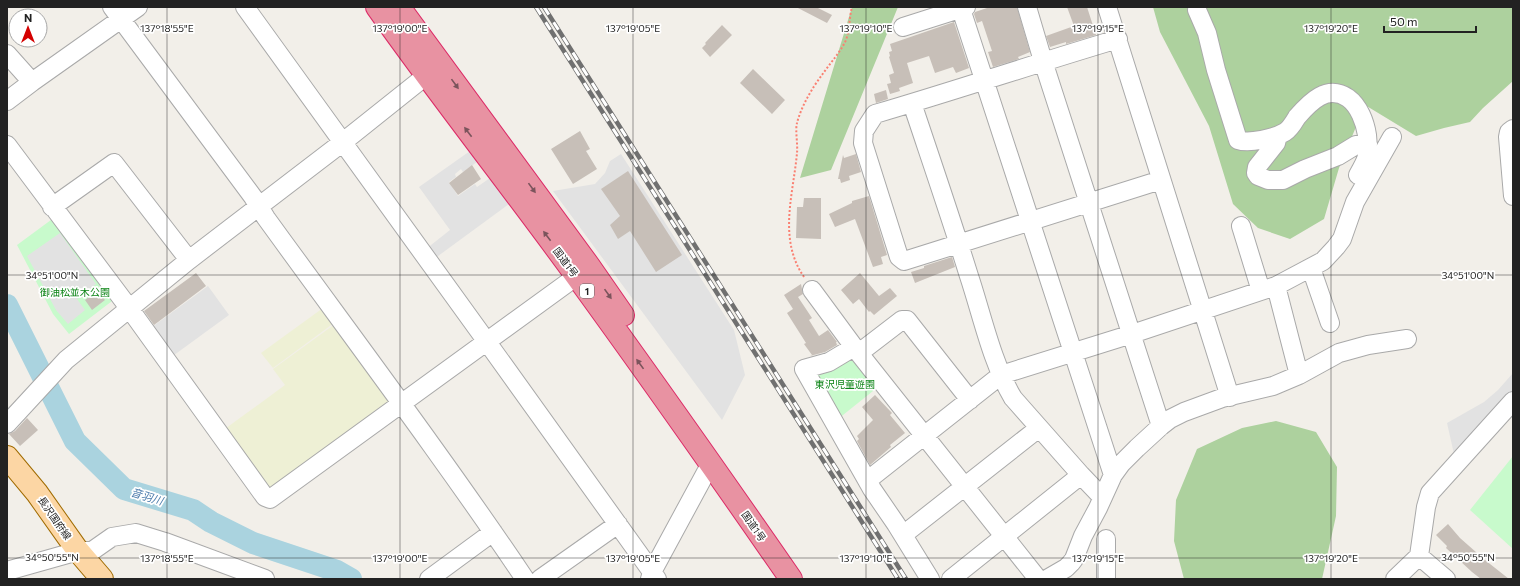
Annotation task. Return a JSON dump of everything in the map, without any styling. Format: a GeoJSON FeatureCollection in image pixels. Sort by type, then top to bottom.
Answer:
{"type":"FeatureCollection","features":[{"type":"Feature","properties":{"kind":"highway","name":"国道1号"},"geometry":{"type":"LineString","coordinates":[[377,7],[434,70],[589,266],[806,579]]}},
{"type":"Feature","properties":{"kind":"highway","name":"国道1号"},"geometry":{"type":"LineString","coordinates":[[399,7],[434,70],[577,276],[791,579]]}},
{"type":"Feature","properties":{"kind":"main road","name":"長沢国府線"},"geometry":{"type":"LineString","coordinates":[[7,457],[37,493],[78,551],[102,579]]}},
{"type":"Feature","properties":{"kind":"street"},"geometry":{"type":"LineString","coordinates":[[7,101],[116,13],[138,7]]}},
{"type":"Feature","properties":{"kind":"street"},"geometry":{"type":"LineString","coordinates":[[245,7],[344,142],[618,524],[653,577],[710,463]]}},
{"type":"Feature","properties":{"kind":"street"},"geometry":{"type":"LineString","coordinates":[[1027,7],[1043,61],[1161,426]]}},
{"type":"Feature","properties":{"kind":"street"},"geometry":{"type":"LineString","coordinates":[[1107,7],[1230,397]]}},
{"type":"Feature","properties":{"kind":"street"},"geometry":{"type":"LineString","coordinates":[[903,27],[964,8],[1030,222],[1113,475]]}},
{"type":"Feature","properties":{"kind":"street"},"geometry":{"type":"LineString","coordinates":[[1197,10],[1207,33],[1216,70],[1238,140],[1247,141],[1276,136],[1287,130],[1303,111],[1317,97],[1324,93],[1336,93],[1348,98],[1359,112],[1365,125],[1369,153],[1366,162],[1351,188],[1340,212],[1336,228],[1329,239],[1336,247]]}},
{"type":"Feature","properties":{"kind":"street"},"geometry":{"type":"LineString","coordinates":[[116,13],[249,190],[266,218],[402,404],[525,579]]}},
{"type":"Feature","properties":{"kind":"street"},"geometry":{"type":"LineString","coordinates":[[1118,39],[1043,61],[986,81],[875,114],[864,131],[863,143],[899,257],[904,261],[1089,204],[1161,180]]}},
{"type":"Feature","properties":{"kind":"street"},"geometry":{"type":"LineString","coordinates":[[7,54],[32,82]]}},
{"type":"Feature","properties":{"kind":"street"},"geometry":{"type":"LineString","coordinates":[[7,424],[66,360],[128,308],[344,142],[434,70]]}},
{"type":"Feature","properties":{"kind":"street"},"geometry":{"type":"LineString","coordinates":[[912,103],[1001,374],[1013,398],[1102,497]]}},
{"type":"Feature","properties":{"kind":"street"},"geometry":{"type":"LineString","coordinates":[[1513,129],[1509,132],[1508,136],[1513,196]]}},
{"type":"Feature","properties":{"kind":"street"},"geometry":{"type":"LineString","coordinates":[[1276,136],[1276,144],[1256,173],[1261,178],[1275,181],[1285,180],[1305,169],[1338,156],[1356,145],[1368,144]]}},
{"type":"Feature","properties":{"kind":"street"},"geometry":{"type":"LineString","coordinates":[[868,480],[1001,374],[1132,334],[1269,289],[1312,268],[1328,257],[1342,239],[1355,202],[1392,137]]}},
{"type":"Feature","properties":{"kind":"street"},"geometry":{"type":"LineString","coordinates":[[7,144],[265,497],[270,499],[577,276]]}},
{"type":"Feature","properties":{"kind":"street"},"geometry":{"type":"LineString","coordinates":[[52,207],[114,163],[189,260]]}},
{"type":"Feature","properties":{"kind":"street"},"geometry":{"type":"LineString","coordinates":[[1241,226],[1269,289],[1299,374]]}},
{"type":"Feature","properties":{"kind":"street"},"geometry":{"type":"LineString","coordinates":[[1312,268],[1330,323]]}},
{"type":"Feature","properties":{"kind":"street"},"geometry":{"type":"LineString","coordinates":[[812,290],[856,350],[1038,579]]}},
{"type":"Feature","properties":{"kind":"street"},"geometry":{"type":"LineString","coordinates":[[930,579],[868,480],[804,369],[829,362],[856,350],[902,320],[907,320],[970,400]]}},
{"type":"Feature","properties":{"kind":"street"},"geometry":{"type":"LineString","coordinates":[[1047,579],[1066,568],[1074,559],[1083,536],[1113,475],[1121,464],[1161,426],[1184,412],[1230,397],[1273,386],[1339,353],[1368,345],[1407,339]]}},
{"type":"Feature","properties":{"kind":"street"},"geometry":{"type":"LineString","coordinates":[[1395,579],[1419,556],[1426,507],[1430,493],[1513,401]]}},
{"type":"Feature","properties":{"kind":"street"},"geometry":{"type":"LineString","coordinates":[[902,535],[1039,428]]}},
{"type":"Feature","properties":{"kind":"street"},"geometry":{"type":"LineString","coordinates":[[951,579],[1081,475]]}},
{"type":"Feature","properties":{"kind":"street"},"geometry":{"type":"LineString","coordinates":[[540,579],[618,524]]}},
{"type":"Feature","properties":{"kind":"street"},"geometry":{"type":"LineString","coordinates":[[430,579],[493,532]]}},
{"type":"Feature","properties":{"kind":"street"},"geometry":{"type":"LineString","coordinates":[[14,573],[78,551],[92,552],[112,537],[136,533],[165,542],[265,579]]}},
{"type":"Feature","properties":{"kind":"street"},"geometry":{"type":"LineString","coordinates":[[1106,539],[1106,579]]}},
{"type":"Feature","properties":{"kind":"street"},"geometry":{"type":"LineString","coordinates":[[1419,556],[1446,579]]}},
{"type":"Feature","properties":{"kind":"path"},"geometry":{"type":"LineString","coordinates":[[812,290],[802,275],[790,249],[789,215],[798,146],[796,124],[813,88],[840,51],[846,40],[849,31],[852,7]]}},
{"type":"Feature","properties":{"kind":"green space"},"geometry":{"type":"Polygon","coordinates":[[[852,7],[898,7],[831,170],[800,178],[852,7]]]}},
{"type":"Feature","properties":{"kind":"green space"},"geometry":{"type":"Polygon","coordinates":[[[1153,7],[1513,7],[1513,81],[1470,122],[1416,136],[1365,105],[1339,168],[1324,219],[1290,239],[1258,228],[1233,204],[1209,126],[1160,32],[1153,7]]]}},
{"type":"Feature","properties":{"kind":"green space","name":"御油松並木公園"},"geometry":{"type":"Polygon","coordinates":[[[55,217],[116,298],[69,334],[53,314],[17,245],[55,217]]]}},
{"type":"Feature","properties":{"kind":"green space"},"geometry":{"type":"Polygon","coordinates":[[[323,308],[334,323],[273,368],[261,353],[323,308]]]}},
{"type":"Feature","properties":{"kind":"green space"},"geometry":{"type":"Polygon","coordinates":[[[335,324],[393,403],[269,494],[222,431],[285,385],[273,369],[335,324]]]}},
{"type":"Feature","properties":{"kind":"green space","name":"東沢児童遊園"},"geometry":{"type":"Polygon","coordinates":[[[850,353],[878,387],[838,419],[810,368],[850,353]]]}},
{"type":"Feature","properties":{"kind":"green space"},"geometry":{"type":"Polygon","coordinates":[[[1276,421],[1316,432],[1337,467],[1336,516],[1322,579],[1184,579],[1174,541],[1176,500],[1197,449],[1242,428],[1276,421]]]}},
{"type":"Feature","properties":{"kind":"green space"},"geometry":{"type":"Polygon","coordinates":[[[1513,456],[1513,549],[1470,510],[1513,456]]]}},
{"type":"Feature","properties":{"kind":"shaded area"},"geometry":{"type":"Polygon","coordinates":[[[470,151],[477,162],[463,172],[461,169],[455,174],[456,177],[449,182],[458,196],[475,184],[477,187],[490,178],[509,204],[434,259],[426,249],[450,230],[419,187],[470,151]]]}},
{"type":"Feature","properties":{"kind":"shaded area"},"geometry":{"type":"Polygon","coordinates":[[[621,154],[734,330],[745,375],[722,420],[553,191],[595,184],[605,173],[610,161],[621,154]]]}},
{"type":"Feature","properties":{"kind":"shaded area"},"geometry":{"type":"Polygon","coordinates":[[[60,233],[96,284],[77,299],[85,310],[68,324],[56,310],[27,256],[60,233]]]}},
{"type":"Feature","properties":{"kind":"shaded area"},"geometry":{"type":"Polygon","coordinates":[[[208,286],[229,315],[170,358],[148,330],[208,286]]]}},
{"type":"Feature","properties":{"kind":"shaded area"},"geometry":{"type":"Polygon","coordinates":[[[1513,373],[1513,392],[1511,395],[1454,454],[1447,423],[1484,402],[1498,390],[1513,373]]]}},
{"type":"Feature","properties":{"kind":"building"},"geometry":{"type":"Polygon","coordinates":[[[796,7],[816,7],[832,15],[827,23],[796,7]]]}},
{"type":"Feature","properties":{"kind":"building"},"geometry":{"type":"Polygon","coordinates":[[[990,7],[1017,7],[1030,52],[1018,57],[1019,59],[993,67],[988,52],[992,51],[982,21],[977,23],[974,14],[975,12],[990,7]]]}},
{"type":"Feature","properties":{"kind":"building"},"geometry":{"type":"Polygon","coordinates":[[[1067,7],[1087,7],[1096,35],[1050,47],[1046,36],[1074,26],[1067,7]]]}},
{"type":"Feature","properties":{"kind":"building"},"geometry":{"type":"Polygon","coordinates":[[[954,22],[969,68],[956,73],[953,67],[935,73],[929,56],[907,63],[913,83],[899,88],[900,91],[890,94],[887,84],[891,83],[889,75],[894,73],[889,57],[889,52],[892,51],[890,44],[954,22]]]}},
{"type":"Feature","properties":{"kind":"building"},"geometry":{"type":"Polygon","coordinates":[[[722,25],[732,35],[710,57],[702,48],[722,25]]]}},
{"type":"Feature","properties":{"kind":"building"},"geometry":{"type":"Polygon","coordinates":[[[753,69],[785,100],[772,114],[740,83],[753,69]]]}},
{"type":"Feature","properties":{"kind":"building"},"geometry":{"type":"Polygon","coordinates":[[[886,90],[888,99],[876,103],[874,94],[886,90]]]}},
{"type":"Feature","properties":{"kind":"building"},"geometry":{"type":"Polygon","coordinates":[[[580,131],[590,149],[586,151],[597,169],[573,184],[551,149],[580,131]]]}},
{"type":"Feature","properties":{"kind":"building"},"geometry":{"type":"Polygon","coordinates":[[[856,154],[861,172],[849,176],[850,180],[841,183],[840,179],[838,179],[843,155],[844,158],[856,154]]]}},
{"type":"Feature","properties":{"kind":"building"},"geometry":{"type":"Polygon","coordinates":[[[472,165],[481,179],[458,195],[449,183],[472,165]]]}},
{"type":"Feature","properties":{"kind":"building"},"geometry":{"type":"Polygon","coordinates":[[[628,171],[682,255],[656,272],[630,231],[618,239],[610,225],[620,216],[601,189],[628,171]]]}},
{"type":"Feature","properties":{"kind":"building"},"geometry":{"type":"Polygon","coordinates":[[[869,196],[887,255],[881,257],[883,264],[873,267],[855,219],[835,227],[829,214],[852,203],[852,201],[869,196]]]}},
{"type":"Feature","properties":{"kind":"building"},"geometry":{"type":"Polygon","coordinates":[[[804,198],[821,198],[821,239],[796,238],[797,207],[803,207],[804,198]]]}},
{"type":"Feature","properties":{"kind":"building"},"geometry":{"type":"Polygon","coordinates":[[[952,257],[955,267],[915,283],[911,272],[952,257]]]}},
{"type":"Feature","properties":{"kind":"building"},"geometry":{"type":"Polygon","coordinates":[[[196,273],[206,286],[154,325],[144,311],[196,273]]]}},
{"type":"Feature","properties":{"kind":"building"},"geometry":{"type":"Polygon","coordinates":[[[860,273],[879,296],[890,288],[897,296],[874,315],[870,311],[869,312],[859,299],[853,304],[841,290],[860,273]]]}},
{"type":"Feature","properties":{"kind":"building"},"geometry":{"type":"Polygon","coordinates":[[[801,284],[803,294],[798,297],[812,318],[809,320],[819,336],[828,330],[837,342],[837,345],[825,352],[810,356],[812,355],[804,344],[806,343],[787,313],[793,309],[784,295],[801,284]]]}},
{"type":"Feature","properties":{"kind":"building"},"geometry":{"type":"Polygon","coordinates":[[[97,291],[105,300],[92,310],[85,300],[97,291]]]}},
{"type":"Feature","properties":{"kind":"building"},"geometry":{"type":"Polygon","coordinates":[[[875,395],[892,413],[890,415],[905,433],[890,445],[891,447],[870,465],[857,441],[859,439],[857,436],[873,420],[862,407],[875,395]]]}},
{"type":"Feature","properties":{"kind":"building"},"geometry":{"type":"Polygon","coordinates":[[[27,418],[38,430],[20,446],[9,434],[15,431],[27,418]]]}},
{"type":"Feature","properties":{"kind":"building"},"geometry":{"type":"Polygon","coordinates":[[[1448,524],[1460,538],[1509,579],[1481,579],[1472,572],[1446,548],[1447,546],[1436,535],[1448,524]]]}},
{"type":"Feature","properties":{"kind":"waterway","name":"音羽川"},"geometry":{"type":"LineString","coordinates":[[7,305],[75,441],[124,489],[193,510],[211,522],[253,543],[337,571],[351,579]]}},
{"type":"Feature","properties":{"kind":"railway"},"geometry":{"type":"LineString","coordinates":[[536,7],[898,579]]}},
{"type":"Feature","properties":{"kind":"railway"},"geometry":{"type":"LineString","coordinates":[[544,7],[906,579]]}}]}
